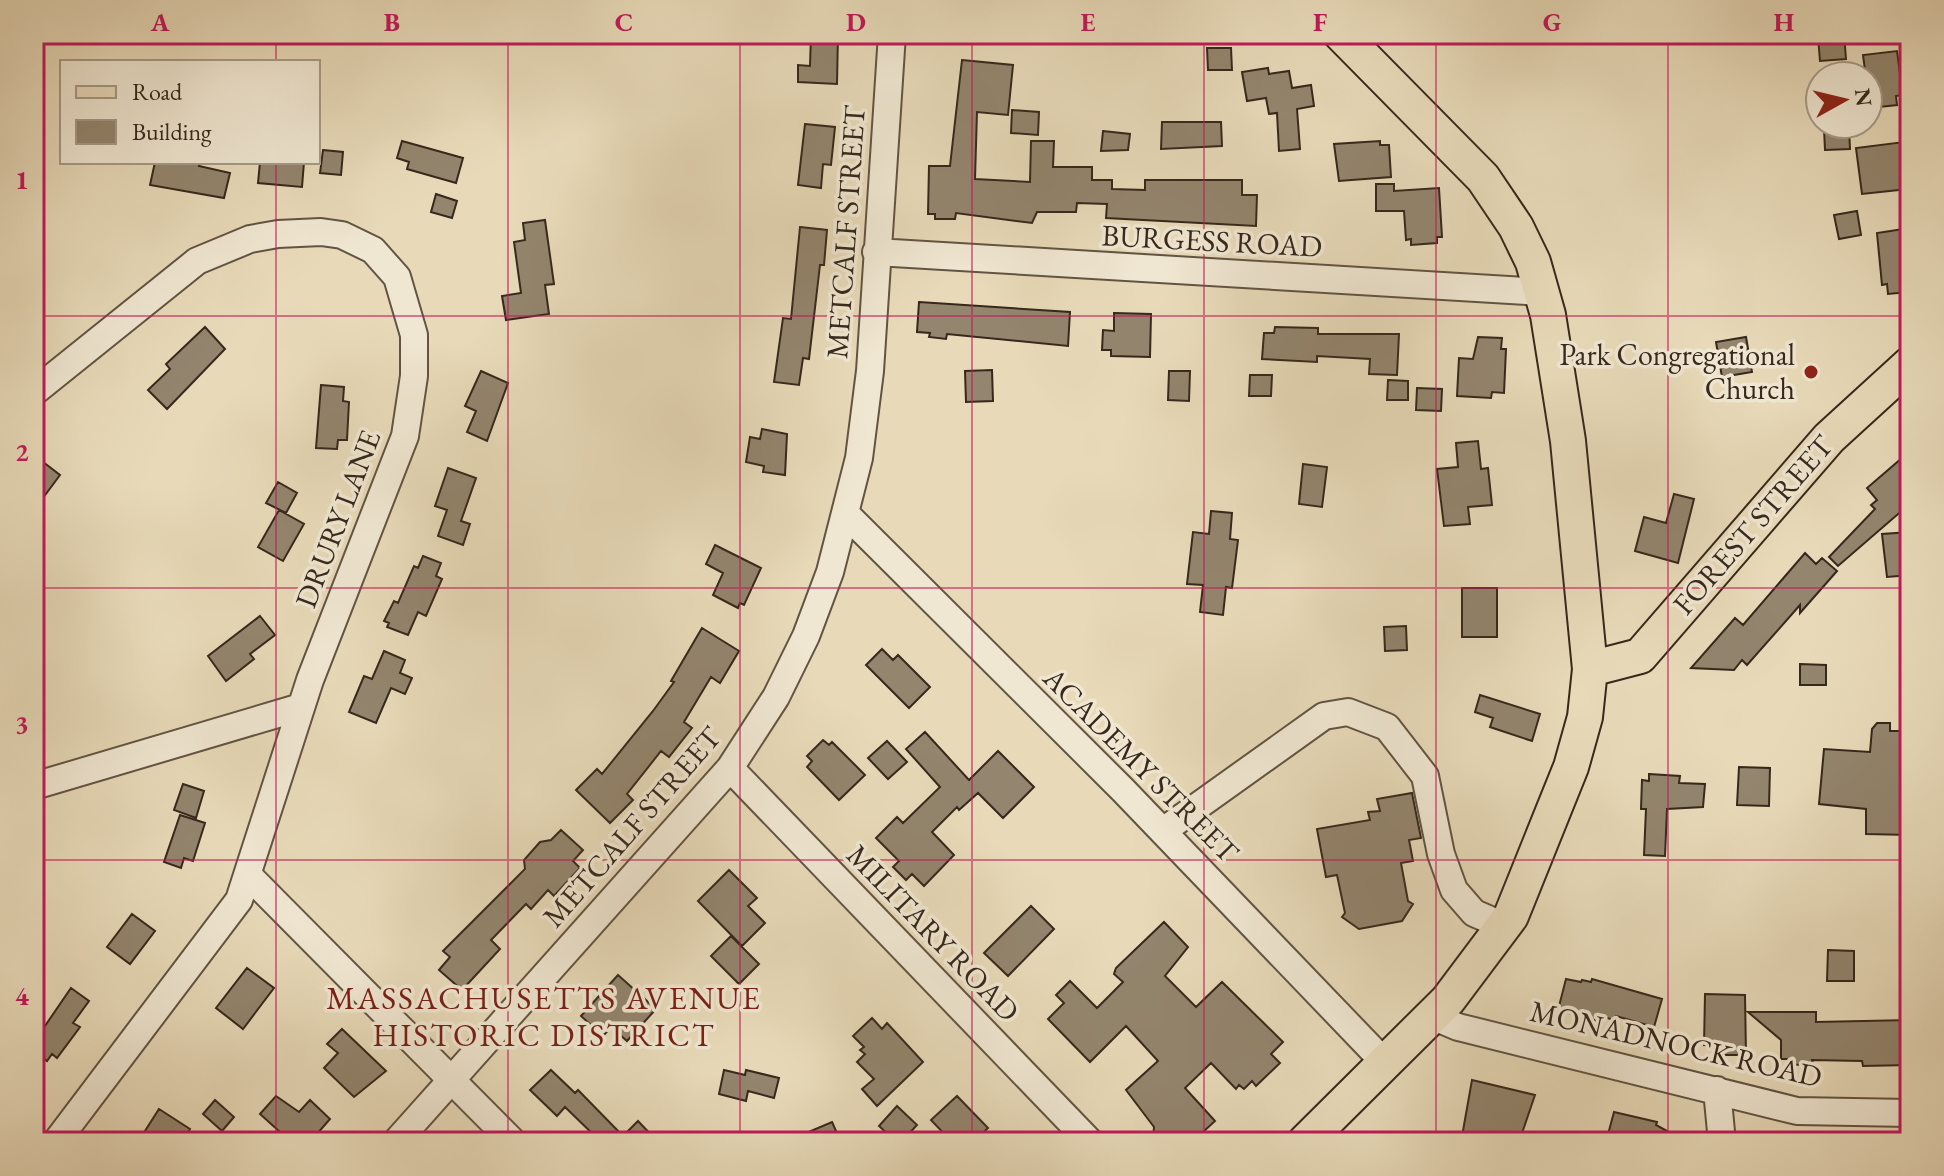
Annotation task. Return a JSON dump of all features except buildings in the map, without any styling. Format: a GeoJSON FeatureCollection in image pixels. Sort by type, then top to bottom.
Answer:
{"type":"FeatureCollection","features":[{"type":"Feature","properties":{"kind":"main road"},"geometry":{"type":"LineString","coordinates":[[1305,1142],[1432,1016],[1504,926],[1525,885],[1571,767],[1583,726],[1590,669],[1568,441],[1543,292],[1521,237],[1483,178],[1341,34]]}},
{"type":"Feature","properties":{"kind":"main road","name":"FOREST STREET"},"geometry":{"type":"LineString","coordinates":[[1590,669],[1640,656],[1829,438],[1910,364]]}},
{"type":"Feature","properties":{"kind":"street","name":"METCALF STREET"},"geometry":{"type":"LineString","coordinates":[[396,1142],[730,768],[776,697],[806,636],[847,515],[870,371],[892,34]]}},
{"type":"Feature","properties":{"kind":"street","name":"DRURY LANE"},"geometry":{"type":"LineString","coordinates":[[34,392],[174,277],[223,249],[278,234],[321,232],[357,241],[385,261],[405,296],[414,335],[414,376],[405,436],[301,707],[249,876],[229,914],[56,1142]]}},
{"type":"Feature","properties":{"kind":"street","name":"BURGESS ROAD"},"geometry":{"type":"LineString","coordinates":[[876,252],[1543,292]]}},
{"type":"Feature","properties":{"kind":"street","name":"ACADEMY STREET"},"geometry":{"type":"LineString","coordinates":[[847,515],[1163,831],[1386,1064]]}},
{"type":"Feature","properties":{"kind":"street"},"geometry":{"type":"LineString","coordinates":[[34,786],[301,707]]}},
{"type":"Feature","properties":{"kind":"street"},"geometry":{"type":"LineString","coordinates":[[1163,831],[1324,716],[1348,712],[1387,727],[1425,776],[1441,854],[1454,890],[1474,913],[1504,926]]}},
{"type":"Feature","properties":{"kind":"street","name":"MILITARY ROAD"},"geometry":{"type":"LineString","coordinates":[[730,768],[1090,1142]]}},
{"type":"Feature","properties":{"kind":"street"},"geometry":{"type":"LineString","coordinates":[[249,876],[513,1142]]}},
{"type":"Feature","properties":{"kind":"street","name":"MONADNOCK ROAD"},"geometry":{"type":"LineString","coordinates":[[1432,1016],[1458,1027],[1797,1111],[1910,1113]]}},
{"type":"Feature","properties":{"kind":"street"},"geometry":{"type":"LineString","coordinates":[[1717,1090],[1722,1142]]}},
{"type":"Feature","properties":{"kind":"place","name":"Park Congregational Church"},"geometry":{"type":"Point","coordinates":[1811,372]}},
{"type":"Feature","properties":{"kind":"district","name":"MASSACHUSETTS AVENUE HISTORIC DISTRICT"},"geometry":{"type":"Point","coordinates":[544,1016]}}]}
